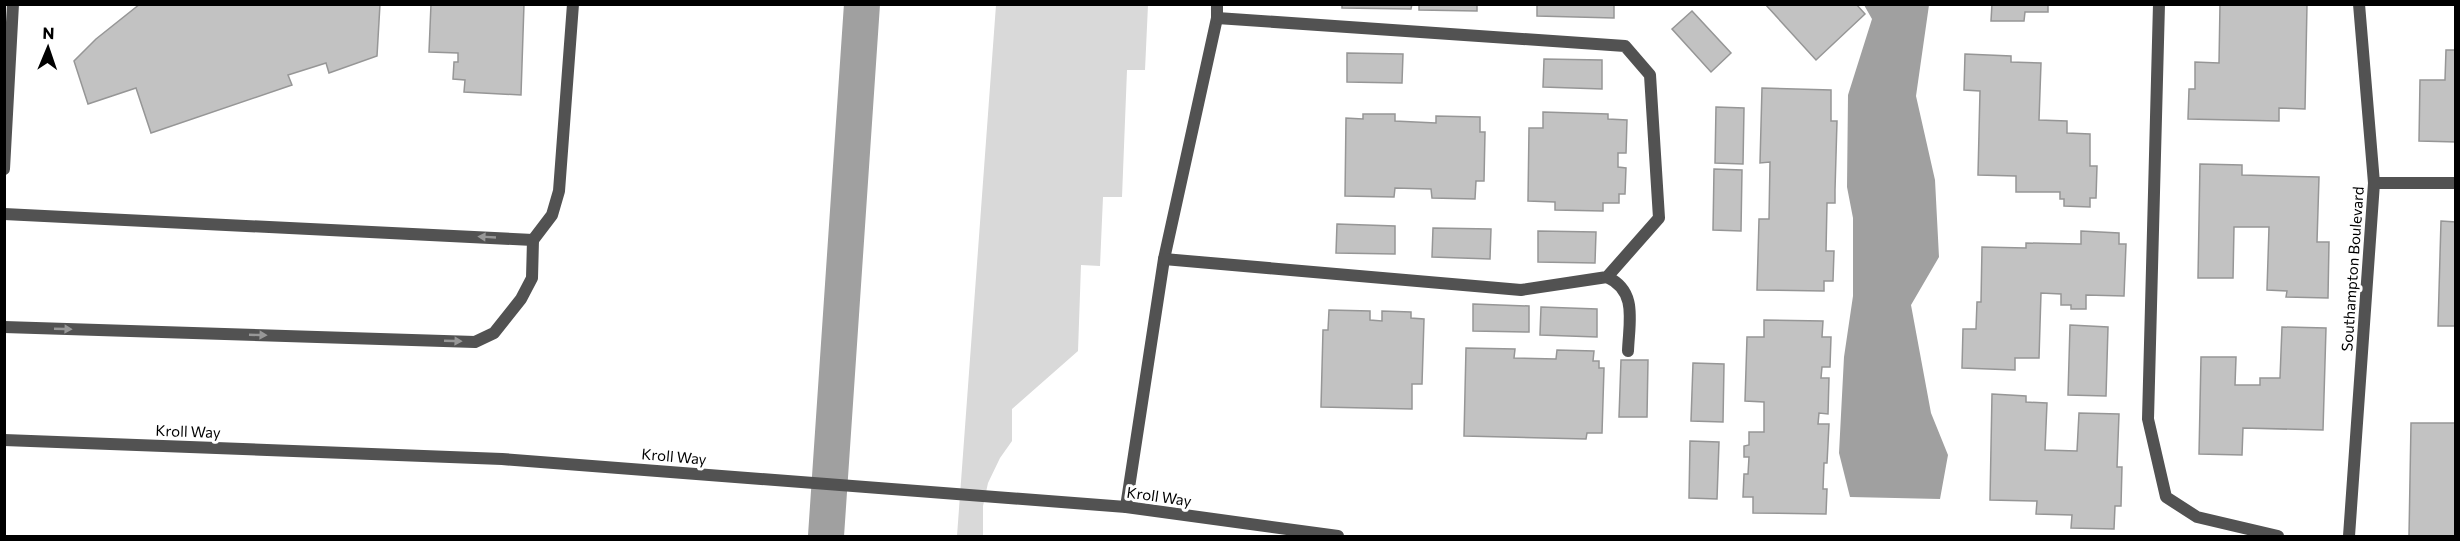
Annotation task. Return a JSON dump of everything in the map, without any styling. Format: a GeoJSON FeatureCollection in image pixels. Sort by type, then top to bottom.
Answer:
{"type":"FeatureCollection","features":[{"type":"Feature","properties":{"kind":"street"},"geometry":{"type":"LineString","coordinates":[[4,169],[13,4]]}},
{"type":"Feature","properties":{"kind":"street"},"geometry":{"type":"LineString","coordinates":[[4,327],[475,342],[494,333],[520,299],[532,278],[533,240],[552,215],[559,191],[573,4]]}},
{"type":"Feature","properties":{"kind":"street"},"geometry":{"type":"LineString","coordinates":[[1126,507],[1164,259],[1217,18],[1217,4]]}},
{"type":"Feature","properties":{"kind":"street"},"geometry":{"type":"LineString","coordinates":[[2159,4],[2148,419],[2166,497],[2198,517],[2278,537]]}},
{"type":"Feature","properties":{"kind":"street","name":"Southampton Boulevard"},"geometry":{"type":"LineString","coordinates":[[2349,537],[2374,183],[2359,4]]}},
{"type":"Feature","properties":{"kind":"street"},"geometry":{"type":"LineString","coordinates":[[1217,18],[1625,46],[1650,75],[1659,218],[1607,277]]}},
{"type":"Feature","properties":{"kind":"street"},"geometry":{"type":"LineString","coordinates":[[2374,183],[2456,183]]}},
{"type":"Feature","properties":{"kind":"street"},"geometry":{"type":"LineString","coordinates":[[4,214],[533,240]]}},
{"type":"Feature","properties":{"kind":"street"},"geometry":{"type":"LineString","coordinates":[[1164,259],[1521,290],[1607,277],[1618,281],[1630,298],[1628,351]]}},
{"type":"Feature","properties":{"kind":"street","name":"Kroll Way"},"geometry":{"type":"LineString","coordinates":[[4,440],[502,459],[1126,507],[1338,537]]}},
{"type":"Feature","properties":{"kind":"shaded area"},"geometry":{"type":"Polygon","coordinates":[[[996,5],[1148,5],[1145,70],[1127,70],[1122,197],[1103,197],[1100,266],[1081,265],[1078,351],[1012,409],[1012,441],[1000,458],[988,483],[983,506],[983,536],[957,536],[996,5]]]}},
{"type":"Feature","properties":{"kind":"shaded area"},"geometry":{"type":"Polygon","coordinates":[[[1864,5],[1929,5],[1916,96],[1935,180],[1939,257],[1911,305],[1931,413],[1948,455],[1940,499],[1850,497],[1839,453],[1844,357],[1853,296],[1853,218],[1847,187],[1848,95],[1872,19],[1864,5]]]}},
{"type":"Feature","properties":{"kind":"building"},"geometry":{"type":"Polygon","coordinates":[[[140,4],[380,4],[377,56],[329,73],[326,63],[288,75],[292,85],[151,133],[136,88],[88,104],[74,61],[96,39],[140,4]]]}},
{"type":"Feature","properties":{"kind":"building"},"geometry":{"type":"Polygon","coordinates":[[[431,4],[524,4],[521,95],[464,92],[465,80],[453,79],[454,62],[458,62],[458,53],[429,52],[431,4]]]}},
{"type":"Feature","properties":{"kind":"building"},"geometry":{"type":"Polygon","coordinates":[[[1342,4],[1412,4],[1411,9],[1342,8],[1342,4]]]}},
{"type":"Feature","properties":{"kind":"building"},"geometry":{"type":"Polygon","coordinates":[[[1419,4],[1477,4],[1477,11],[1419,10],[1419,4]]]}},
{"type":"Feature","properties":{"kind":"building"},"geometry":{"type":"Polygon","coordinates":[[[1537,4],[1614,4],[1614,18],[1537,16],[1537,4]]]}},
{"type":"Feature","properties":{"kind":"building"},"geometry":{"type":"Polygon","coordinates":[[[1765,4],[1856,4],[1865,14],[1816,60],[1765,4]]]}},
{"type":"Feature","properties":{"kind":"building"},"geometry":{"type":"Polygon","coordinates":[[[1992,4],[2048,4],[2048,12],[2025,12],[2024,21],[1991,21],[1992,4]]]}},
{"type":"Feature","properties":{"kind":"building"},"geometry":{"type":"Polygon","coordinates":[[[2220,4],[2307,4],[2305,109],[2279,108],[2279,121],[2188,119],[2189,89],[2195,89],[2195,62],[2219,63],[2220,4]]]}},
{"type":"Feature","properties":{"kind":"building"},"geometry":{"type":"Polygon","coordinates":[[[1692,11],[1731,53],[1711,72],[1672,29],[1692,11]]]}},
{"type":"Feature","properties":{"kind":"building"},"geometry":{"type":"Polygon","coordinates":[[[2446,50],[2456,50],[2456,142],[2419,141],[2420,80],[2445,80],[2446,50]]]}},
{"type":"Feature","properties":{"kind":"building"},"geometry":{"type":"Polygon","coordinates":[[[1347,53],[1403,54],[1402,83],[1347,82],[1347,53]]]}},
{"type":"Feature","properties":{"kind":"building"},"geometry":{"type":"Polygon","coordinates":[[[1965,54],[2011,56],[2011,62],[2041,63],[2039,120],[2067,121],[2067,133],[2090,134],[2090,166],[2097,166],[2096,198],[2090,198],[2090,207],[2064,206],[2064,199],[2060,199],[2060,192],[2016,192],[2016,176],[1978,175],[1980,91],[1964,90],[1965,54]]]}},
{"type":"Feature","properties":{"kind":"building"},"geometry":{"type":"Polygon","coordinates":[[[1544,59],[1602,60],[1602,89],[1543,87],[1544,59]]]}},
{"type":"Feature","properties":{"kind":"building"},"geometry":{"type":"Polygon","coordinates":[[[1762,88],[1831,90],[1831,121],[1837,121],[1835,203],[1827,203],[1826,251],[1834,251],[1833,281],[1824,281],[1824,291],[1757,290],[1759,219],[1769,219],[1770,162],[1760,163],[1762,88]]]}},
{"type":"Feature","properties":{"kind":"building"},"geometry":{"type":"Polygon","coordinates":[[[1716,107],[1744,108],[1743,164],[1715,163],[1716,107]]]}},
{"type":"Feature","properties":{"kind":"building"},"geometry":{"type":"Polygon","coordinates":[[[1543,112],[1608,114],[1608,119],[1627,120],[1626,153],[1618,153],[1618,167],[1626,168],[1625,194],[1619,194],[1619,203],[1603,203],[1603,211],[1555,210],[1555,202],[1528,201],[1529,128],[1543,128],[1543,112]]]}},
{"type":"Feature","properties":{"kind":"building"},"geometry":{"type":"Polygon","coordinates":[[[1363,114],[1395,114],[1395,121],[1436,123],[1436,116],[1480,117],[1480,132],[1485,132],[1484,181],[1476,181],[1475,199],[1432,198],[1431,189],[1395,188],[1394,197],[1345,196],[1346,118],[1363,119],[1363,114]]]}},
{"type":"Feature","properties":{"kind":"building"},"geometry":{"type":"Polygon","coordinates":[[[2200,164],[2242,165],[2242,175],[2319,177],[2317,242],[2329,242],[2328,298],[2286,297],[2287,291],[2267,290],[2269,227],[2234,227],[2233,278],[2198,278],[2200,164]]]}},
{"type":"Feature","properties":{"kind":"building"},"geometry":{"type":"Polygon","coordinates":[[[1714,169],[1742,170],[1741,231],[1713,230],[1714,169]]]}},
{"type":"Feature","properties":{"kind":"building"},"geometry":{"type":"Polygon","coordinates":[[[2441,221],[2456,222],[2456,326],[2438,326],[2441,221]]]}},
{"type":"Feature","properties":{"kind":"building"},"geometry":{"type":"Polygon","coordinates":[[[1337,224],[1395,226],[1395,254],[1336,253],[1337,224]]]}},
{"type":"Feature","properties":{"kind":"building"},"geometry":{"type":"Polygon","coordinates":[[[1433,228],[1491,229],[1490,259],[1432,257],[1433,228]]]}},
{"type":"Feature","properties":{"kind":"building"},"geometry":{"type":"Polygon","coordinates":[[[1538,231],[1596,232],[1595,263],[1538,262],[1538,231]]]}},
{"type":"Feature","properties":{"kind":"building"},"geometry":{"type":"Polygon","coordinates":[[[2081,231],[2119,233],[2119,244],[2126,244],[2124,296],[2086,295],[2086,309],[2071,309],[2071,305],[2061,305],[2061,294],[2041,293],[2039,358],[2015,358],[2015,370],[1962,368],[1963,329],[1976,329],[1977,302],[1981,302],[1982,247],[2026,248],[2026,243],[2081,244],[2081,231]]]}},
{"type":"Feature","properties":{"kind":"building"},"geometry":{"type":"Polygon","coordinates":[[[1473,304],[1529,306],[1529,332],[1473,331],[1473,304]]]}},
{"type":"Feature","properties":{"kind":"building"},"geometry":{"type":"Polygon","coordinates":[[[1541,307],[1597,309],[1597,337],[1540,335],[1541,307]]]}},
{"type":"Feature","properties":{"kind":"building"},"geometry":{"type":"Polygon","coordinates":[[[1329,310],[1370,311],[1370,320],[1382,321],[1382,311],[1411,312],[1411,318],[1424,319],[1422,384],[1412,384],[1412,409],[1321,407],[1323,330],[1328,330],[1329,310]]]}},
{"type":"Feature","properties":{"kind":"building"},"geometry":{"type":"Polygon","coordinates":[[[1764,320],[1823,321],[1822,337],[1831,337],[1830,367],[1822,367],[1821,378],[1829,378],[1828,414],[1819,413],[1818,424],[1829,424],[1823,489],[1827,489],[1826,514],[1753,513],[1753,497],[1743,497],[1744,474],[1748,474],[1749,457],[1744,457],[1744,446],[1749,445],[1749,432],[1764,432],[1764,402],[1745,401],[1747,337],[1764,337],[1764,320]]]}},
{"type":"Feature","properties":{"kind":"building"},"geometry":{"type":"Polygon","coordinates":[[[2070,325],[2108,327],[2106,396],[2068,395],[2070,325]]]}},
{"type":"Feature","properties":{"kind":"building"},"geometry":{"type":"Polygon","coordinates":[[[2282,327],[2326,328],[2323,430],[2243,428],[2242,455],[2199,454],[2201,357],[2236,357],[2235,385],[2260,385],[2260,378],[2280,378],[2282,327]]]}},
{"type":"Feature","properties":{"kind":"building"},"geometry":{"type":"Polygon","coordinates":[[[1466,348],[1515,349],[1514,358],[1556,359],[1557,350],[1594,351],[1593,361],[1599,361],[1599,368],[1604,368],[1602,433],[1587,433],[1586,439],[1464,436],[1466,348]]]}},
{"type":"Feature","properties":{"kind":"building"},"geometry":{"type":"Polygon","coordinates":[[[1621,360],[1648,360],[1647,417],[1619,417],[1621,360]]]}},
{"type":"Feature","properties":{"kind":"building"},"geometry":{"type":"Polygon","coordinates":[[[1693,363],[1724,364],[1723,422],[1691,421],[1693,363]]]}},
{"type":"Feature","properties":{"kind":"building"},"geometry":{"type":"Polygon","coordinates":[[[1992,394],[2026,396],[2026,402],[2047,403],[2045,450],[2077,451],[2079,413],[2119,414],[2117,467],[2122,467],[2121,506],[2115,506],[2114,529],[2071,528],[2072,515],[2036,514],[2037,501],[1990,500],[1992,394]]]}},
{"type":"Feature","properties":{"kind":"building"},"geometry":{"type":"Polygon","coordinates":[[[2411,423],[2456,423],[2456,536],[2409,536],[2411,423]]]}},
{"type":"Feature","properties":{"kind":"building"},"geometry":{"type":"Polygon","coordinates":[[[1690,441],[1719,442],[1717,499],[1689,498],[1690,441]]]}},
{"type":"Feature","properties":{"kind":"waterway"},"geometry":{"type":"LineString","coordinates":[[826,536],[862,4]]}}]}
